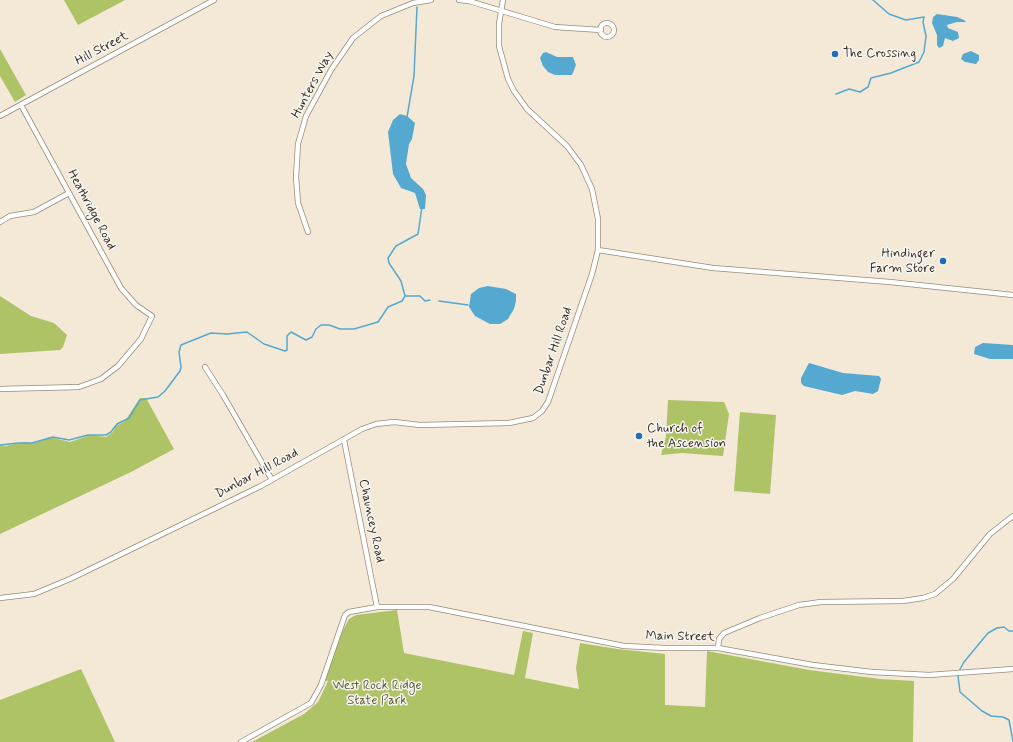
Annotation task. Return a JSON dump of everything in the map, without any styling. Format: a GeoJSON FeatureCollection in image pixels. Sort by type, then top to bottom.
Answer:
{"type":"FeatureCollection","features":[{"type":"Feature","properties":{"kind":"street","name":"Hill Street"},"geometry":{"type":"LineString","coordinates":[[0,116],[214,0]]}},
{"type":"Feature","properties":{"kind":"street","name":"Hunters Way"},"geometry":{"type":"LineString","coordinates":[[308,232],[298,203],[296,177],[298,144],[306,116],[331,70],[353,38],[381,16],[413,3],[431,0]]}},
{"type":"Feature","properties":{"kind":"street"},"geometry":{"type":"LineString","coordinates":[[459,0],[469,1],[555,27],[601,30]]}},
{"type":"Feature","properties":{"kind":"street","name":"Dunbar Hill Road"},"geometry":{"type":"LineString","coordinates":[[0,598],[23,596],[51,588],[105,563],[272,480],[369,426],[383,423],[420,425],[509,423],[526,420],[539,415],[548,402],[588,287],[598,250],[599,228],[597,208],[592,189],[583,169],[567,146],[527,109],[514,91],[508,79],[499,46],[500,11],[503,0]]}},
{"type":"Feature","properties":{"kind":"street","name":"Heathridge Road"},"geometry":{"type":"LineString","coordinates":[[0,389],[79,387],[101,379],[118,366],[141,339],[152,316],[136,305],[121,288],[21,105]]}},
{"type":"Feature","properties":{"kind":"street"},"geometry":{"type":"LineString","coordinates":[[0,222],[10,216],[34,212],[69,193]]}},
{"type":"Feature","properties":{"kind":"street"},"geometry":{"type":"LineString","coordinates":[[598,250],[713,268],[890,282],[1013,294]]}},
{"type":"Feature","properties":{"kind":"street"},"geometry":{"type":"LineString","coordinates":[[205,368],[223,395],[272,480]]}},
{"type":"Feature","properties":{"kind":"street","name":"Chauncey Road"},"geometry":{"type":"LineString","coordinates":[[344,440],[377,607]]}},
{"type":"Feature","properties":{"kind":"street"},"geometry":{"type":"LineString","coordinates":[[718,648],[719,639],[724,633],[765,616],[799,605],[821,602],[903,601],[924,598],[935,594],[953,579],[990,534],[1013,516]]}},
{"type":"Feature","properties":{"kind":"street","name":"Main Street"},"geometry":{"type":"LineString","coordinates":[[241,742],[301,710],[314,699],[321,684],[343,617],[349,612],[377,607],[429,607],[624,646],[718,648],[852,670],[917,676],[1013,669]]}},
{"type":"Feature","properties":{"kind":"green space"},"geometry":{"type":"Polygon","coordinates":[[[64,0],[125,0],[78,25],[64,0]]]}},
{"type":"Feature","properties":{"kind":"green space"},"geometry":{"type":"Polygon","coordinates":[[[0,49],[26,95],[15,102],[0,76],[0,49]]]}},
{"type":"Feature","properties":{"kind":"green space"},"geometry":{"type":"Polygon","coordinates":[[[0,296],[31,316],[54,323],[67,335],[63,347],[60,350],[0,354],[0,296]]]}},
{"type":"Feature","properties":{"kind":"green space"},"geometry":{"type":"Polygon","coordinates":[[[140,398],[146,398],[174,449],[131,472],[0,534],[0,445],[5,446],[25,442],[33,443],[50,437],[70,442],[90,435],[106,437],[113,432],[116,426],[125,421],[140,398]]]}},
{"type":"Feature","properties":{"kind":"green space"},"geometry":{"type":"Polygon","coordinates":[[[668,400],[724,402],[729,414],[723,456],[682,453],[661,455],[666,436],[668,400]]]}},
{"type":"Feature","properties":{"kind":"green space"},"geometry":{"type":"Polygon","coordinates":[[[740,412],[776,415],[770,494],[734,491],[740,412]]]}},
{"type":"Feature","properties":{"kind":"green space","name":"West Rock Ridge State Park"},"geometry":{"type":"Polygon","coordinates":[[[397,610],[404,653],[514,675],[523,631],[533,633],[525,678],[579,689],[576,668],[580,643],[617,649],[665,654],[665,705],[705,707],[707,651],[809,670],[880,679],[914,681],[913,742],[252,742],[304,714],[318,702],[328,681],[325,680],[339,637],[349,619],[356,615],[397,610]]]}},
{"type":"Feature","properties":{"kind":"green space"},"geometry":{"type":"Polygon","coordinates":[[[81,669],[115,742],[0,742],[0,700],[81,669]]]}},
{"type":"Feature","properties":{"kind":"water"},"geometry":{"type":"Polygon","coordinates":[[[937,14],[957,17],[966,22],[957,22],[947,25],[948,28],[958,32],[959,38],[953,41],[945,38],[943,46],[939,48],[937,45],[937,35],[932,23],[933,17],[937,14]]]}},
{"type":"Feature","properties":{"kind":"water"},"geometry":{"type":"Polygon","coordinates":[[[971,51],[979,55],[979,60],[976,64],[965,62],[961,59],[963,54],[971,51]]]}},
{"type":"Feature","properties":{"kind":"water"},"geometry":{"type":"Polygon","coordinates":[[[546,52],[557,57],[573,57],[576,65],[572,75],[555,75],[548,72],[543,66],[540,58],[543,53],[546,52]]]}},
{"type":"Feature","properties":{"kind":"water"},"geometry":{"type":"Polygon","coordinates":[[[400,114],[407,116],[415,123],[412,139],[409,144],[406,164],[411,178],[423,189],[426,195],[425,209],[420,209],[415,193],[401,188],[393,174],[388,132],[393,120],[400,114]]]}},
{"type":"Feature","properties":{"kind":"water"},"geometry":{"type":"Polygon","coordinates":[[[488,286],[506,289],[516,294],[514,309],[508,319],[500,324],[490,324],[475,316],[469,307],[471,294],[479,288],[488,286]]]}},
{"type":"Feature","properties":{"kind":"water"},"geometry":{"type":"Polygon","coordinates":[[[983,343],[1013,345],[1013,359],[990,359],[974,354],[975,347],[983,343]]]}},
{"type":"Feature","properties":{"kind":"water"},"geometry":{"type":"Polygon","coordinates":[[[809,363],[843,373],[879,376],[881,379],[878,391],[873,394],[855,391],[842,395],[804,386],[801,383],[801,378],[809,363]]]}},
{"type":"Feature","properties":{"kind":"waterway"},"geometry":{"type":"LineString","coordinates":[[836,94],[849,89],[860,92],[868,87],[871,78],[891,73],[919,62],[924,52],[926,36],[923,22],[924,17],[906,20],[889,14],[873,0]]}},
{"type":"Feature","properties":{"kind":"waterway"},"geometry":{"type":"LineString","coordinates":[[407,117],[414,76],[417,7]]}},
{"type":"Feature","properties":{"kind":"waterway"},"geometry":{"type":"LineString","coordinates":[[0,445],[32,443],[53,437],[69,440],[88,435],[106,435],[111,432],[117,424],[129,418],[140,400],[158,397],[165,391],[180,371],[181,367],[179,352],[181,345],[211,333],[227,334],[247,332],[264,344],[285,351],[287,350],[287,336],[291,332],[306,340],[312,337],[316,329],[321,325],[329,325],[340,329],[354,329],[378,322],[388,307],[402,301],[405,296],[401,281],[389,263],[388,258],[396,246],[418,234],[422,207]]}},
{"type":"Feature","properties":{"kind":"waterway"},"geometry":{"type":"LineString","coordinates":[[405,296],[420,296],[425,301],[430,300]]}},
{"type":"Feature","properties":{"kind":"waterway"},"geometry":{"type":"LineString","coordinates":[[439,301],[468,305]]}},
{"type":"Feature","properties":{"kind":"waterway"},"geometry":{"type":"LineString","coordinates":[[1013,631],[1009,631],[1004,627],[997,628],[988,633],[964,662],[958,676],[960,692],[982,711],[991,716],[1003,717],[1009,720],[1013,741]]}},
{"type":"Feature","properties":{"kind":"place","name":"The Crossing"},"geometry":{"type":"Point","coordinates":[835,54]}},
{"type":"Feature","properties":{"kind":"place","name":"Hindinger Farm Store"},"geometry":{"type":"Point","coordinates":[943,261]}},
{"type":"Feature","properties":{"kind":"place","name":"Church of the Ascension"},"geometry":{"type":"Point","coordinates":[639,436]}}]}
